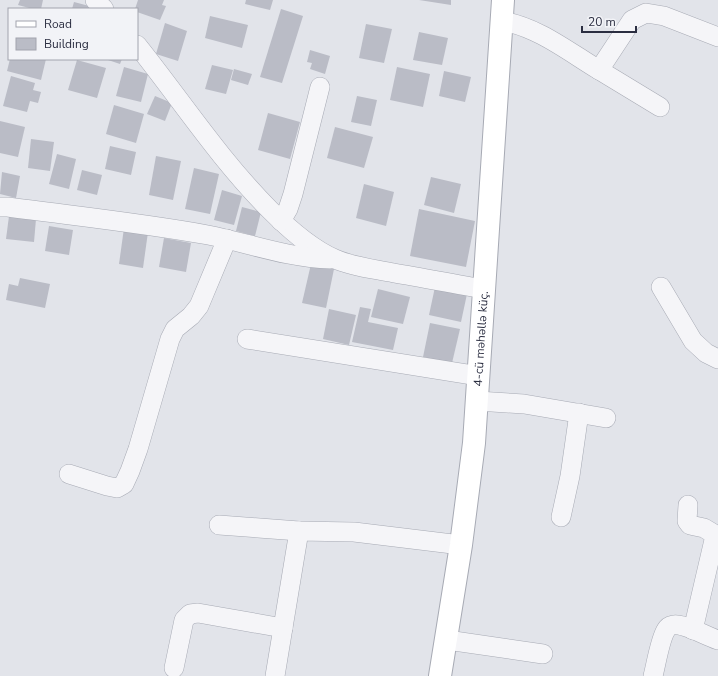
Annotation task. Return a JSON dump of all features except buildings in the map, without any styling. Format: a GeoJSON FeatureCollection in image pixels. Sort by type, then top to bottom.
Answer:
{"type":"FeatureCollection","features":[{"type":"Feature","properties":{"kind":"street"},"geometry":{"type":"LineString","coordinates":[[95,0],[103,8]]}},
{"type":"Feature","properties":{"kind":"street","name":"4-cü məhəllə küç."},"geometry":{"type":"LineString","coordinates":[[440,676],[461,544],[478,401],[503,0]]}},
{"type":"Feature","properties":{"kind":"street"},"geometry":{"type":"LineString","coordinates":[[599,70],[632,20],[646,13],[664,16],[718,37]]}},
{"type":"Feature","properties":{"kind":"street"},"geometry":{"type":"LineString","coordinates":[[502,22],[516,24],[536,32],[660,107]]}},
{"type":"Feature","properties":{"kind":"street"},"geometry":{"type":"LineString","coordinates":[[138,46],[213,144],[254,193],[281,221],[303,240],[336,260]]}},
{"type":"Feature","properties":{"kind":"street"},"geometry":{"type":"LineString","coordinates":[[281,221],[288,209],[293,194],[320,88]]}},
{"type":"Feature","properties":{"kind":"street"},"geometry":{"type":"LineString","coordinates":[[0,207],[169,228],[227,239],[297,256],[336,260],[361,267],[484,289]]}},
{"type":"Feature","properties":{"kind":"street"},"geometry":{"type":"LineString","coordinates":[[69,474],[117,488],[124,484],[138,449],[170,338],[175,329],[191,316],[199,306],[227,239]]}},
{"type":"Feature","properties":{"kind":"street"},"geometry":{"type":"LineString","coordinates":[[661,287],[694,341],[706,353],[718,359]]}},
{"type":"Feature","properties":{"kind":"street"},"geometry":{"type":"LineString","coordinates":[[247,339],[479,376]]}},
{"type":"Feature","properties":{"kind":"street"},"geometry":{"type":"LineString","coordinates":[[478,401],[524,404],[606,418]]}},
{"type":"Feature","properties":{"kind":"street"},"geometry":{"type":"LineString","coordinates":[[561,517],[570,476],[580,413]]}},
{"type":"Feature","properties":{"kind":"street"},"geometry":{"type":"LineString","coordinates":[[688,505],[687,521],[690,525],[704,528],[714,534],[714,540],[694,630]]}},
{"type":"Feature","properties":{"kind":"street"},"geometry":{"type":"LineString","coordinates":[[220,525],[361,533],[461,544]]}},
{"type":"Feature","properties":{"kind":"street"},"geometry":{"type":"LineString","coordinates":[[274,676],[299,530]]}},
{"type":"Feature","properties":{"kind":"street"},"geometry":{"type":"LineString","coordinates":[[174,668],[184,620],[190,614],[198,613],[283,628]]}},
{"type":"Feature","properties":{"kind":"street"},"geometry":{"type":"LineString","coordinates":[[653,676],[665,630],[669,626],[682,625],[718,640]]}},
{"type":"Feature","properties":{"kind":"street"},"geometry":{"type":"LineString","coordinates":[[446,640],[543,654]]}}]}
